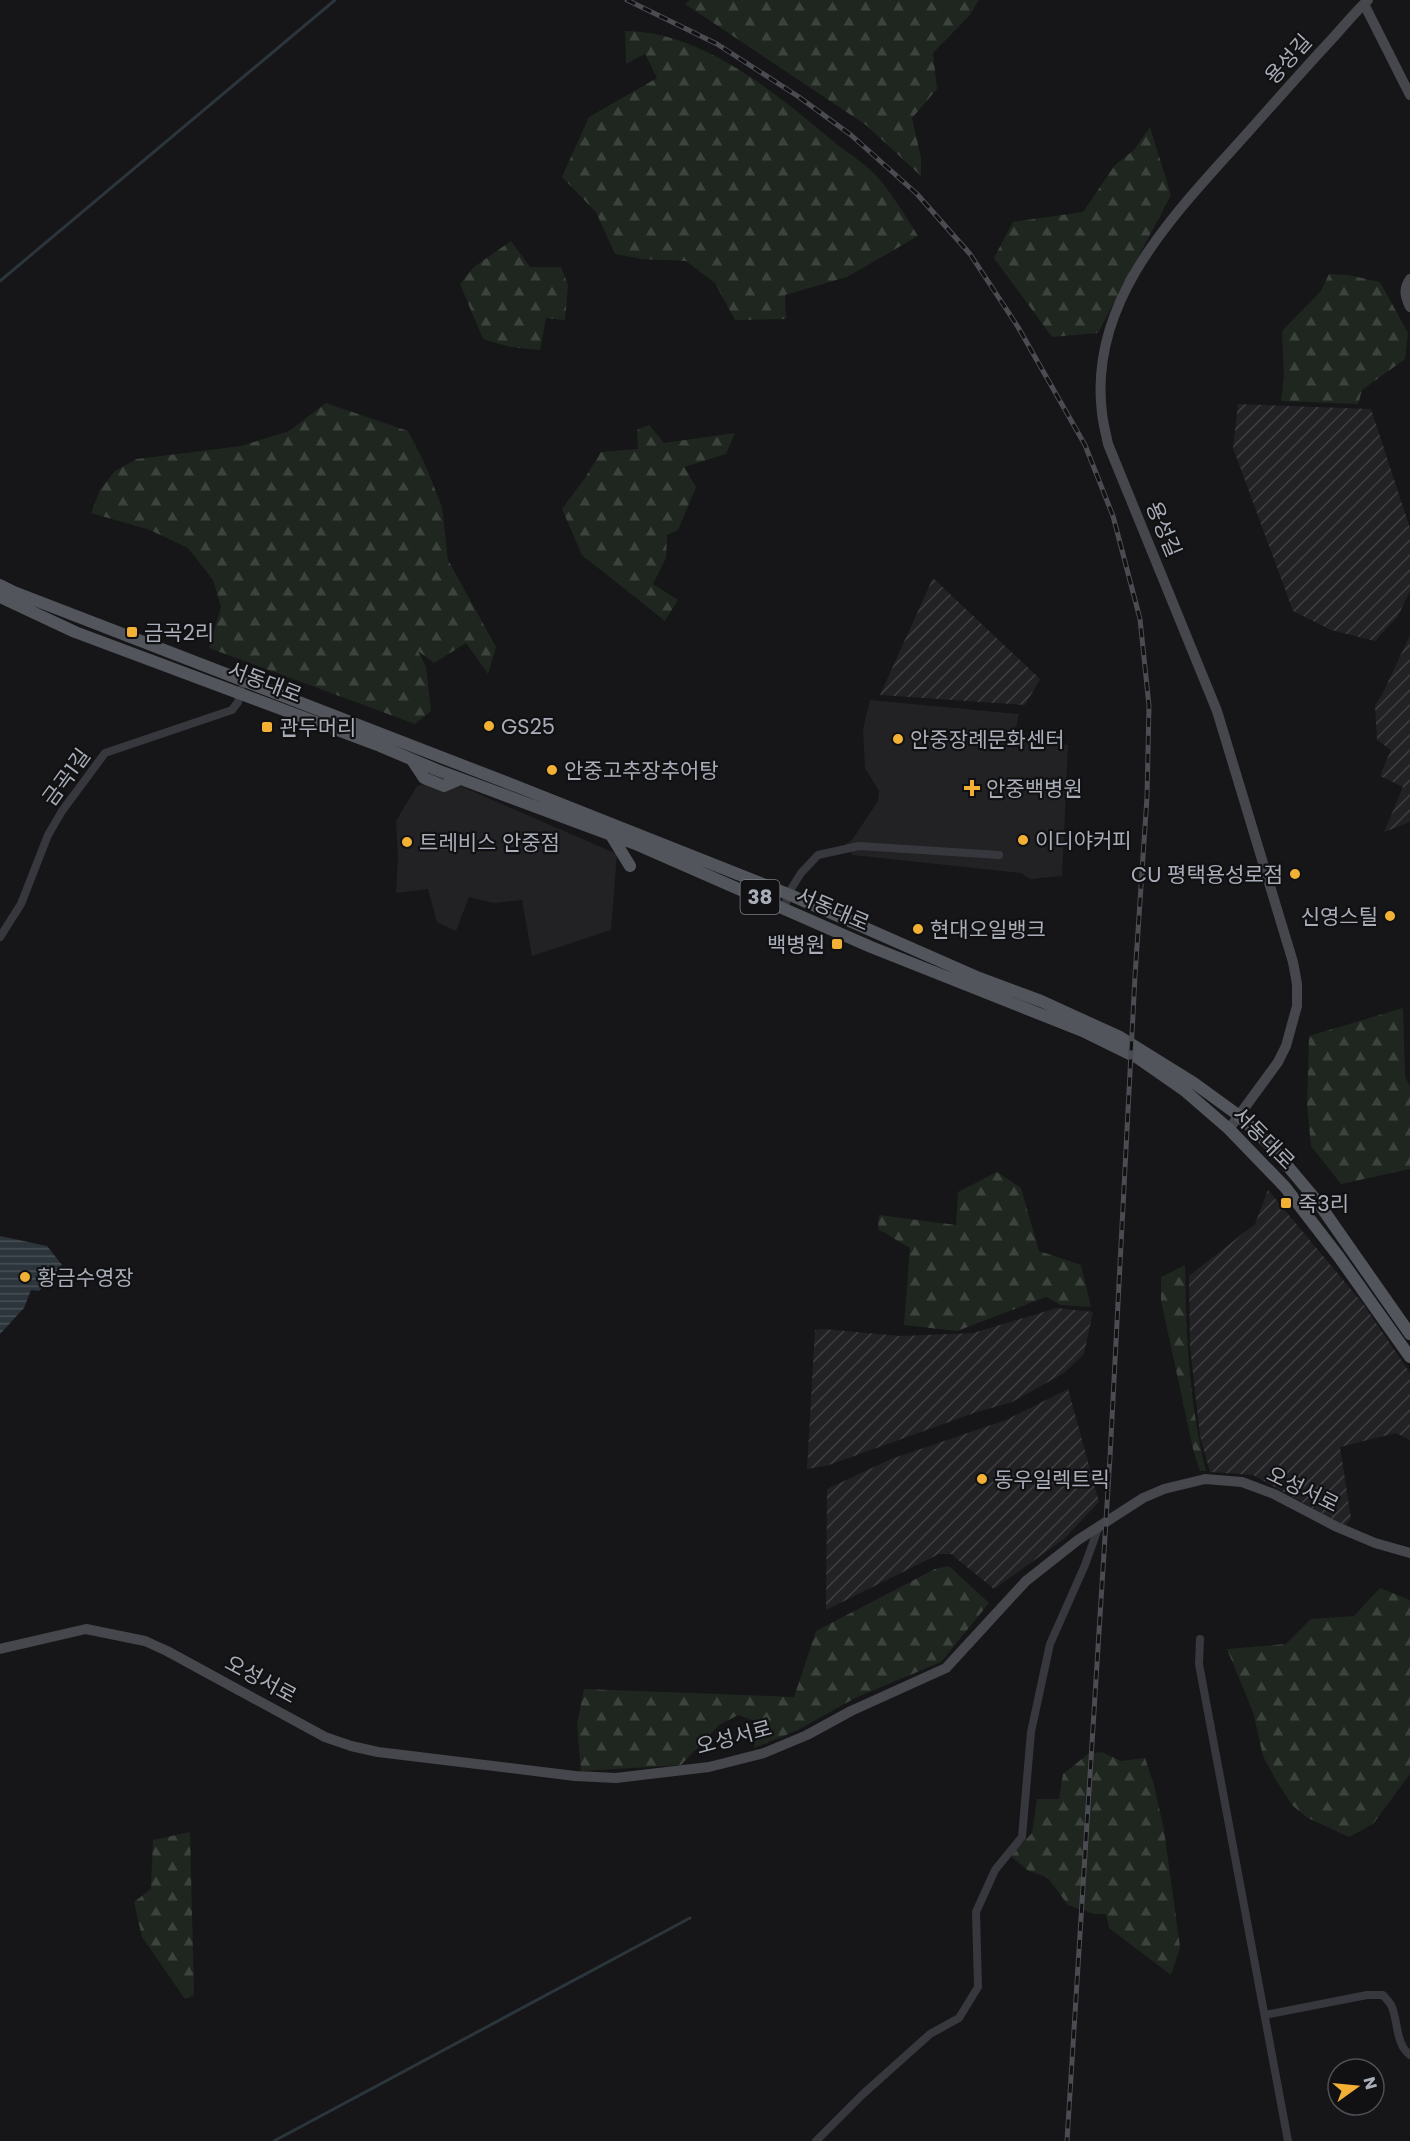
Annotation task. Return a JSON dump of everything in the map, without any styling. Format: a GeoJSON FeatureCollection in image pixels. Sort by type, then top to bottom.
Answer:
{"type":"FeatureCollection","features":[{"type":"Feature","properties":{"kind":"main road","name":"서동대로"},"geometry":{"type":"LineString","coordinates":[[0,585],[135,638],[242,688],[460,779],[638,845],[871,947],[1085,1032],[1138,1058],[1184,1090],[1229,1128],[1285,1187],[1410,1356]]}},
{"type":"Feature","properties":{"kind":"main road","name":"서동대로"},"geometry":{"type":"LineString","coordinates":[[0,597],[75,632],[242,688],[522,788],[788,894],[979,978],[1041,1001],[1120,1037],[1157,1058],[1238,1115],[1270,1145],[1317,1201],[1410,1334]]}},
{"type":"Feature","properties":{"kind":"main road"},"geometry":{"type":"LineString","coordinates":[[611,836],[630,866]]}},
{"type":"Feature","properties":{"kind":"street"},"geometry":{"type":"LineString","coordinates":[[1366,2],[1410,95]]}},
{"type":"Feature","properties":{"kind":"street","name":"용성길"},"geometry":{"type":"LineString","coordinates":[[1229,1128],[1278,1062],[1286,1046],[1297,1006],[1297,984],[1293,962],[1217,711],[1108,444],[1102,412],[1101,381],[1113,318],[1128,283],[1144,256],[1186,203],[1366,2]]}},
{"type":"Feature","properties":{"kind":"street"},"geometry":{"type":"LineString","coordinates":[[1410,279],[1405,286],[1410,308]]}},
{"type":"Feature","properties":{"kind":"street","name":"금곡1길"},"geometry":{"type":"LineString","coordinates":[[0,937],[21,904],[48,835],[62,811],[105,753],[232,710],[238,702],[242,688]]}},
{"type":"Feature","properties":{"kind":"street"},"geometry":{"type":"LineString","coordinates":[[784,909],[788,894],[801,873],[818,855],[859,846],[999,855]]}},
{"type":"Feature","properties":{"kind":"street","name":"오성서로"},"geometry":{"type":"LineString","coordinates":[[0,1649],[86,1629],[145,1641],[167,1650],[325,1737],[351,1746],[378,1752],[575,1776],[616,1778],[709,1767],[764,1753],[807,1735],[851,1711],[945,1668],[1026,1581],[1078,1540],[1143,1498],[1164,1489],[1205,1479],[1242,1482],[1274,1494],[1356,1535],[1410,1553]]}},
{"type":"Feature","properties":{"kind":"street"},"geometry":{"type":"LineString","coordinates":[[816,2141],[862,2095],[930,2034],[959,2018],[978,1987],[976,1912],[995,1870],[1022,1837],[1031,1732],[1050,1644],[1086,1565],[1100,1526]]}},
{"type":"Feature","properties":{"kind":"street"},"geometry":{"type":"LineString","coordinates":[[1200,1639],[1199,1664],[1288,2141]]}},
{"type":"Feature","properties":{"kind":"street"},"geometry":{"type":"LineString","coordinates":[[1265,2015],[1367,1995],[1383,1995],[1391,2005],[1401,2042],[1405,2051],[1410,2055]]}},
{"type":"Feature","properties":{"kind":"shaded area"},"geometry":{"type":"Polygon","coordinates":[[[1238,404],[1371,409],[1410,528],[1410,591],[1398,616],[1375,641],[1331,630],[1293,611],[1233,448],[1238,404]]]}},
{"type":"Feature","properties":{"kind":"shaded area"},"geometry":{"type":"Polygon","coordinates":[[[933,578],[1040,679],[1025,705],[880,695],[933,578]]]}},
{"type":"Feature","properties":{"kind":"shaded area"},"geometry":{"type":"Polygon","coordinates":[[[1410,635],[1410,822],[1384,832],[1403,787],[1380,776],[1391,750],[1377,740],[1375,705],[1410,635]]]}},
{"type":"Feature","properties":{"kind":"shaded area","name":"안중백병원"},"geometry":{"type":"Polygon","coordinates":[[[870,700],[1019,714],[1014,736],[1068,745],[1062,876],[1030,879],[1021,873],[853,855],[844,845],[852,840],[878,801],[879,791],[865,768],[863,729],[870,700]]]}},
{"type":"Feature","properties":{"kind":"shaded area"},"geometry":{"type":"Polygon","coordinates":[[[444,779],[617,854],[611,930],[532,956],[522,900],[494,903],[469,897],[456,931],[437,922],[428,889],[396,893],[398,858],[396,821],[417,786],[444,779]]]}},
{"type":"Feature","properties":{"kind":"shaded area"},"geometry":{"type":"Polygon","coordinates":[[[1268,1190],[1364,1305],[1410,1373],[1410,1440],[1396,1433],[1340,1447],[1351,1518],[1345,1526],[1253,1475],[1210,1472],[1200,1436],[1190,1346],[1189,1276],[1255,1224],[1268,1190]]]}},
{"type":"Feature","properties":{"kind":"shaded area","name":"황금수영장"},"geometry":{"type":"Polygon","coordinates":[[[0,1236],[47,1246],[62,1265],[39,1291],[31,1290],[24,1308],[0,1334],[0,1236]]]}},
{"type":"Feature","properties":{"kind":"shaded area"},"geometry":{"type":"Polygon","coordinates":[[[1057,1308],[1093,1312],[1084,1354],[1064,1373],[1012,1402],[974,1413],[829,1465],[807,1469],[815,1330],[901,1336],[973,1333],[1057,1308]]]}},
{"type":"Feature","properties":{"kind":"shaded area"},"geometry":{"type":"Polygon","coordinates":[[[1068,1389],[1099,1502],[1064,1539],[994,1589],[951,1554],[939,1554],[826,1610],[827,1489],[891,1459],[1006,1420],[1068,1389]]]}},
{"type":"Feature","properties":{"kind":"green space"},"geometry":{"type":"Polygon","coordinates":[[[690,0],[979,0],[969,16],[933,53],[937,89],[912,118],[921,158],[921,176],[866,125],[685,4],[690,0]]]}},
{"type":"Feature","properties":{"kind":"green space"},"geometry":{"type":"Polygon","coordinates":[[[625,31],[654,34],[710,53],[763,86],[875,175],[895,200],[918,236],[847,277],[785,295],[786,319],[735,320],[715,283],[686,261],[641,259],[615,254],[596,212],[562,177],[589,117],[657,78],[645,54],[626,64],[625,31]]]}},
{"type":"Feature","properties":{"kind":"green space"},"geometry":{"type":"Polygon","coordinates":[[[1150,127],[1171,195],[1098,333],[1052,337],[994,258],[1013,222],[1083,212],[1115,165],[1134,150],[1150,127]]]}},
{"type":"Feature","properties":{"kind":"green space"},"geometry":{"type":"Polygon","coordinates":[[[511,241],[530,267],[561,267],[568,285],[565,320],[546,318],[540,350],[510,347],[483,339],[460,284],[474,267],[511,241]]]}},
{"type":"Feature","properties":{"kind":"green space"},"geometry":{"type":"Polygon","coordinates":[[[1329,274],[1348,275],[1380,282],[1408,333],[1405,359],[1362,390],[1358,404],[1281,401],[1284,375],[1282,331],[1321,291],[1329,274]]]}},
{"type":"Feature","properties":{"kind":"green space"},"geometry":{"type":"Polygon","coordinates":[[[326,403],[408,431],[424,462],[442,507],[448,560],[496,647],[488,674],[466,643],[434,663],[418,651],[426,667],[431,711],[415,724],[209,648],[221,607],[213,580],[188,548],[150,530],[91,513],[100,490],[115,471],[137,459],[241,446],[289,431],[326,403]]]}},
{"type":"Feature","properties":{"kind":"green space"},"geometry":{"type":"Polygon","coordinates":[[[649,425],[664,443],[735,433],[726,454],[684,467],[696,487],[678,530],[667,535],[666,558],[653,584],[678,600],[665,621],[582,555],[562,509],[601,452],[638,449],[637,430],[649,425]]]}},
{"type":"Feature","properties":{"kind":"green space"},"geometry":{"type":"Polygon","coordinates":[[[1403,1008],[1405,1077],[1410,1086],[1410,1169],[1341,1184],[1311,1146],[1307,1105],[1309,1036],[1403,1008]]]}},
{"type":"Feature","properties":{"kind":"green space"},"geometry":{"type":"Polygon","coordinates":[[[997,1172],[1021,1188],[1039,1251],[1081,1265],[1091,1307],[1061,1305],[1046,1297],[957,1331],[904,1325],[910,1248],[878,1229],[879,1215],[956,1225],[958,1192],[997,1172]]]}},
{"type":"Feature","properties":{"kind":"green space"},"geometry":{"type":"Polygon","coordinates":[[[1185,1265],[1190,1369],[1196,1420],[1206,1471],[1200,1471],[1193,1449],[1161,1300],[1161,1277],[1185,1265]]]}},
{"type":"Feature","properties":{"kind":"green space"},"geometry":{"type":"Polygon","coordinates":[[[949,1566],[989,1603],[941,1662],[855,1698],[798,1730],[754,1748],[758,1722],[738,1715],[719,1725],[681,1765],[581,1771],[577,1724],[584,1689],[794,1697],[816,1631],[935,1569],[949,1566]]]}},
{"type":"Feature","properties":{"kind":"green space"},"geometry":{"type":"Polygon","coordinates":[[[1380,1588],[1410,1600],[1410,1774],[1373,1824],[1349,1837],[1308,1818],[1293,1806],[1277,1782],[1263,1756],[1253,1712],[1227,1649],[1286,1644],[1311,1619],[1354,1616],[1380,1588]]]}},
{"type":"Feature","properties":{"kind":"green space"},"geometry":{"type":"Polygon","coordinates":[[[1102,1752],[1121,1761],[1145,1758],[1154,1785],[1164,1830],[1180,1947],[1171,1975],[1109,1928],[1106,1914],[1094,1914],[1068,1905],[1048,1878],[1027,1870],[1011,1856],[1032,1833],[1037,1799],[1059,1799],[1063,1774],[1088,1754],[1102,1752]]]}},
{"type":"Feature","properties":{"kind":"green space"},"geometry":{"type":"Polygon","coordinates":[[[190,1832],[194,1995],[185,1999],[142,1937],[134,1902],[151,1889],[153,1840],[190,1832]]]}},
{"type":"Feature","properties":{"kind":"waterway"},"geometry":{"type":"LineString","coordinates":[[0,281],[335,0]]}},
{"type":"Feature","properties":{"kind":"waterway"},"geometry":{"type":"LineString","coordinates":[[274,2141],[690,1918]]}},
{"type":"Feature","properties":{"kind":"railway"},"geometry":{"type":"LineString","coordinates":[[627,0],[717,44],[799,97],[851,135],[917,194],[970,254],[1018,327],[1085,445],[1113,516],[1140,619],[1149,706],[1147,797],[1135,976],[1110,1457],[1067,2141]]}},
{"type":"Feature","properties":{"kind":"place","name":"금곡2리"},"geometry":{"type":"Point","coordinates":[132,632]}},
{"type":"Feature","properties":{"kind":"place","name":"GS25"},"geometry":{"type":"Point","coordinates":[489,726]}},
{"type":"Feature","properties":{"kind":"place","name":"관두머리"},"geometry":{"type":"Point","coordinates":[267,727]}},
{"type":"Feature","properties":{"kind":"place","name":"안중장례문화센터"},"geometry":{"type":"Point","coordinates":[898,739]}},
{"type":"Feature","properties":{"kind":"place","name":"안중고추장추어탕"},"geometry":{"type":"Point","coordinates":[552,770]}},
{"type":"Feature","properties":{"kind":"place","name":"안중백병원"},"geometry":{"type":"Point","coordinates":[972,788]}},
{"type":"Feature","properties":{"kind":"place","name":"이디야커피"},"geometry":{"type":"Point","coordinates":[1023,840]}},
{"type":"Feature","properties":{"kind":"place","name":"트레비스 안중점"},"geometry":{"type":"Point","coordinates":[407,842]}},
{"type":"Feature","properties":{"kind":"place","name":"CU 평택용성로점"},"geometry":{"type":"Point","coordinates":[1295,874]}},
{"type":"Feature","properties":{"kind":"place","name":"신영스틸"},"geometry":{"type":"Point","coordinates":[1390,916]}},
{"type":"Feature","properties":{"kind":"place","name":"현대오일뱅크"},"geometry":{"type":"Point","coordinates":[918,929]}},
{"type":"Feature","properties":{"kind":"place","name":"백병원"},"geometry":{"type":"Point","coordinates":[837,944]}},
{"type":"Feature","properties":{"kind":"place","name":"죽3리"},"geometry":{"type":"Point","coordinates":[1286,1203]}},
{"type":"Feature","properties":{"kind":"place","name":"황금수영장"},"geometry":{"type":"Point","coordinates":[25,1277]}},
{"type":"Feature","properties":{"kind":"place","name":"동우일렉트릭"},"geometry":{"type":"Point","coordinates":[982,1479]}}]}
